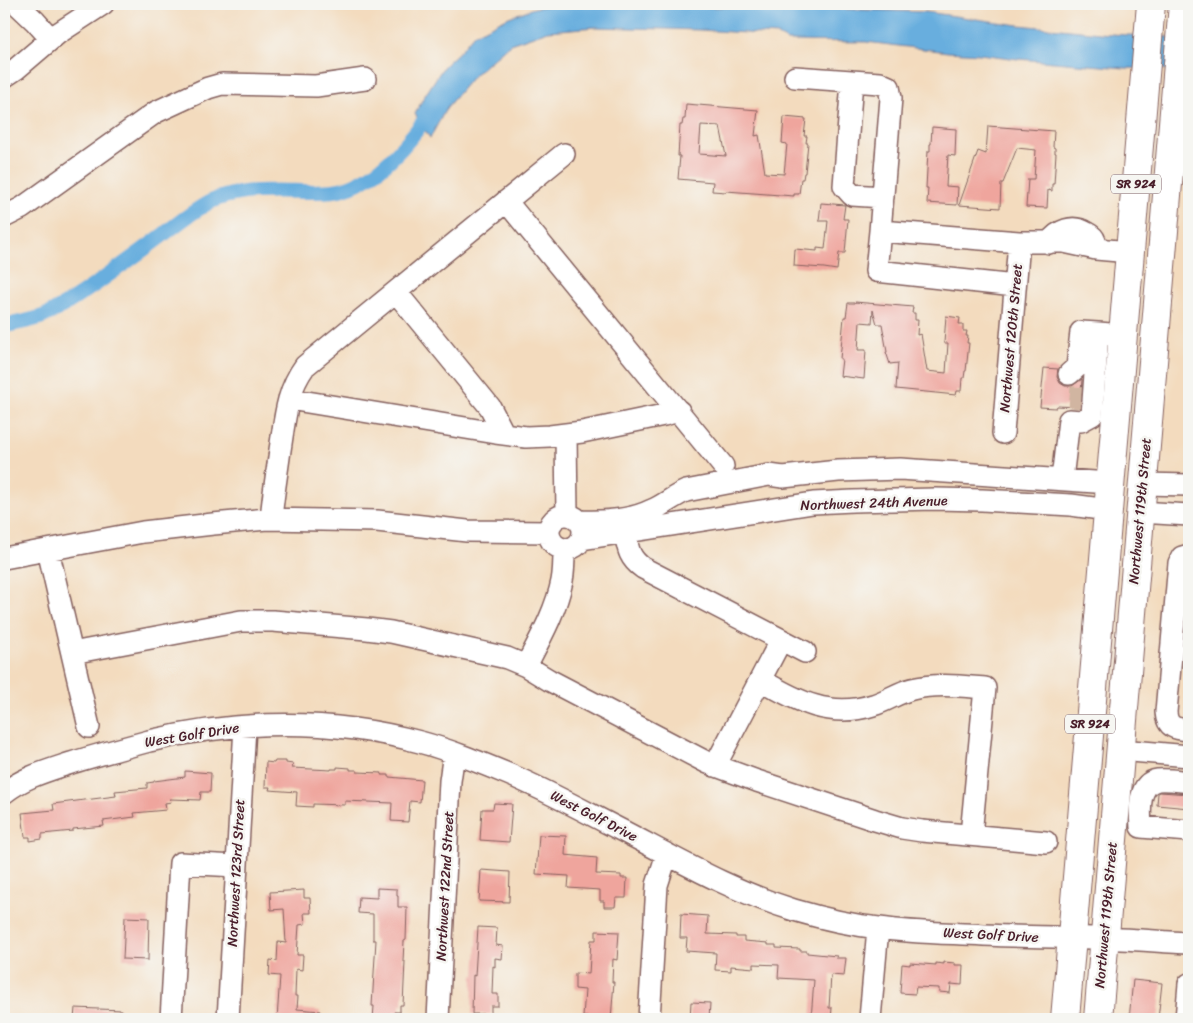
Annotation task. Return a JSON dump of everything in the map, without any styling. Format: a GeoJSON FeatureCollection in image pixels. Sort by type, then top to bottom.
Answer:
{"type":"FeatureCollection","features":[{"type":"Feature","properties":{"kind":"highway","name":"Northwest 119th Street"},"geometry":{"type":"LineString","coordinates":[[1098,1019],[1183,4]]}},
{"type":"Feature","properties":{"kind":"highway","name":"SR 924"},"geometry":{"type":"LineString","coordinates":[[1065,1019],[1110,483],[1084,413],[1110,334],[1130,252],[1149,16]]}},
{"type":"Feature","properties":{"kind":"highway"},"geometry":{"type":"LineString","coordinates":[[1110,483],[1143,484]]}},
{"type":"Feature","properties":{"kind":"highway"},"geometry":{"type":"LineString","coordinates":[[1108,510],[1140,512]]}},
{"type":"Feature","properties":{"kind":"street"},"geometry":{"type":"LineString","coordinates":[[17,4],[35,20],[51,39]]}},
{"type":"Feature","properties":{"kind":"street"},"geometry":{"type":"LineString","coordinates":[[4,77],[67,27],[103,4]]}},
{"type":"Feature","properties":{"kind":"street"},"geometry":{"type":"LineString","coordinates":[[795,77],[880,83],[889,87],[891,98],[876,271],[1015,286]]}},
{"type":"Feature","properties":{"kind":"street"},"geometry":{"type":"LineString","coordinates":[[4,217],[22,208],[149,116],[208,88],[222,84],[316,86],[365,79]]}},
{"type":"Feature","properties":{"kind":"street"},"geometry":{"type":"LineString","coordinates":[[852,81],[844,186],[852,195],[883,197]]}},
{"type":"Feature","properties":{"kind":"street"},"geometry":{"type":"LineString","coordinates":[[271,519],[289,399],[295,382],[305,366],[564,154]]}},
{"type":"Feature","properties":{"kind":"street"},"geometry":{"type":"LineString","coordinates":[[506,201],[723,466]]}},
{"type":"Feature","properties":{"kind":"street"},"geometry":{"type":"LineString","coordinates":[[880,231],[1049,243],[1060,232],[1075,228],[1090,234],[1095,240],[1096,249]]}},
{"type":"Feature","properties":{"kind":"street"},"geometry":{"type":"LineString","coordinates":[[1019,242],[1070,255],[1080,255],[1096,249],[1130,252]]}},
{"type":"Feature","properties":{"kind":"street","name":"Northwest 120th Street"},"geometry":{"type":"LineString","coordinates":[[1002,433],[1019,242]]}},
{"type":"Feature","properties":{"kind":"street"},"geometry":{"type":"LineString","coordinates":[[396,292],[490,407],[504,434]]}},
{"type":"Feature","properties":{"kind":"street"},"geometry":{"type":"LineString","coordinates":[[1076,372],[1080,332],[1110,334]]}},
{"type":"Feature","properties":{"kind":"street"},"geometry":{"type":"LineString","coordinates":[[289,399],[504,434],[536,437],[566,434],[679,411]]}},
{"type":"Feature","properties":{"kind":"street"},"geometry":{"type":"LineString","coordinates":[[1062,479],[1084,413]]}},
{"type":"Feature","properties":{"kind":"street"},"geometry":{"type":"LineString","coordinates":[[526,666],[548,622],[559,593],[573,531],[566,434]]}},
{"type":"Feature","properties":{"kind":"street"},"geometry":{"type":"LineString","coordinates":[[877,500],[878,469]]}},
{"type":"Feature","properties":{"kind":"street","name":"Northwest 24th Avenue"},"geometry":{"type":"LineString","coordinates":[[573,531],[603,521],[625,519],[643,514],[662,506],[678,494],[694,489],[770,475],[783,477],[878,469],[1110,483]]}},
{"type":"Feature","properties":{"kind":"street","name":"Northwest 24th Avenue"},"geometry":{"type":"LineString","coordinates":[[662,506],[774,486],[783,477]]}},
{"type":"Feature","properties":{"kind":"street"},"geometry":{"type":"LineString","coordinates":[[1143,484],[1189,485]]}},
{"type":"Feature","properties":{"kind":"street","name":"Northwest 24th Avenue"},"geometry":{"type":"LineString","coordinates":[[573,531],[625,534],[813,503],[877,500],[1007,501],[1071,505],[1108,510]]}},
{"type":"Feature","properties":{"kind":"street"},"geometry":{"type":"LineString","coordinates":[[695,501],[697,522]]}},
{"type":"Feature","properties":{"kind":"street"},"geometry":{"type":"LineString","coordinates":[[1140,512],[1189,515]]}},
{"type":"Feature","properties":{"kind":"street"},"geometry":{"type":"LineString","coordinates":[[4,558],[143,532],[271,519],[370,520],[467,532],[549,532],[552,522],[562,515],[573,531]]}},
{"type":"Feature","properties":{"kind":"street"},"geometry":{"type":"LineString","coordinates":[[625,534],[630,556],[642,568],[805,652]]}},
{"type":"Feature","properties":{"kind":"street"},"geometry":{"type":"LineString","coordinates":[[48,550],[89,727]]}},
{"type":"Feature","properties":{"kind":"street"},"geometry":{"type":"LineString","coordinates":[[1189,554],[1182,557],[1179,563],[1166,718],[1172,727],[1189,730]]}},
{"type":"Feature","properties":{"kind":"street"},"geometry":{"type":"LineString","coordinates":[[72,653],[241,621],[262,620],[385,631],[518,662],[715,766],[894,826],[922,831],[1046,842]]}},
{"type":"Feature","properties":{"kind":"street"},"geometry":{"type":"LineString","coordinates":[[715,766],[781,640]]}},
{"type":"Feature","properties":{"kind":"street"},"geometry":{"type":"LineString","coordinates":[[761,680],[798,701],[834,710],[871,706],[902,692],[923,687],[942,685],[985,688],[971,835]]}},
{"type":"Feature","properties":{"kind":"street","name":"West Golf Drive"},"geometry":{"type":"LineString","coordinates":[[4,793],[37,774],[113,751],[173,736],[216,729],[245,727],[297,725],[341,727],[404,738],[490,766],[530,783],[721,882],[793,910],[825,918],[904,931],[1189,943]]}},
{"type":"Feature","properties":{"kind":"street","name":"Northwest 123rd Street"},"geometry":{"type":"LineString","coordinates":[[228,1019],[245,727]]}},
{"type":"Feature","properties":{"kind":"street"},"geometry":{"type":"LineString","coordinates":[[1120,750],[1189,756]]}},
{"type":"Feature","properties":{"kind":"street","name":"Northwest 122nd Street"},"geometry":{"type":"LineString","coordinates":[[438,1019],[450,781],[454,753]]}},
{"type":"Feature","properties":{"kind":"street"},"geometry":{"type":"LineString","coordinates":[[1189,782],[1155,780],[1148,784],[1143,792],[1140,812],[1141,827],[1189,831]]}},
{"type":"Feature","properties":{"kind":"street"},"geometry":{"type":"LineString","coordinates":[[649,1019],[657,885],[667,854]]}},
{"type":"Feature","properties":{"kind":"street"},"geometry":{"type":"LineString","coordinates":[[171,1019],[180,863],[236,866]]}},
{"type":"Feature","properties":{"kind":"street"},"geometry":{"type":"LineString","coordinates":[[870,1019],[878,928]]}},
{"type":"Feature","properties":{"kind":"street"},"geometry":{"type":"LineString","coordinates":[[1186,1019],[1189,984]]}},
{"type":"Feature","properties":{"kind":"water"},"geometry":{"type":"Polygon","coordinates":[[[560,4],[668,4],[691,7],[777,7],[926,12],[1019,25],[1110,34],[1189,38],[1189,70],[1125,68],[1018,59],[866,42],[787,41],[777,35],[700,30],[595,27],[548,31],[510,44],[472,77],[447,107],[430,138],[415,114],[444,66],[474,34],[509,17],[534,8],[560,4]]]}},
{"type":"Feature","properties":{"kind":"building"},"geometry":{"type":"Polygon","coordinates":[[[686,104],[758,110],[755,136],[759,135],[765,173],[784,174],[787,144],[782,143],[784,117],[806,119],[804,136],[807,136],[806,143],[808,143],[805,173],[803,179],[801,179],[799,194],[794,194],[794,196],[712,191],[713,182],[678,179],[680,125],[682,125],[683,119],[685,119],[686,104]],[[701,125],[699,154],[726,156],[720,126],[701,125]]]}},
{"type":"Feature","properties":{"kind":"building"},"geometry":{"type":"Polygon","coordinates":[[[988,126],[1054,131],[1053,147],[1056,153],[1054,184],[1052,184],[1052,191],[1048,190],[1047,208],[1026,207],[1028,179],[1034,179],[1036,150],[1017,148],[1003,183],[1001,183],[1000,208],[959,205],[978,151],[986,154],[988,126]]]}},
{"type":"Feature","properties":{"kind":"building"},"geometry":{"type":"Polygon","coordinates":[[[932,127],[956,129],[955,156],[948,155],[946,186],[958,187],[957,205],[927,203],[928,151],[930,151],[932,127]]]}},
{"type":"Feature","properties":{"kind":"building"},"geometry":{"type":"Polygon","coordinates":[[[821,203],[845,205],[843,219],[848,219],[845,253],[839,253],[837,270],[794,266],[795,249],[817,251],[817,248],[825,249],[828,221],[819,221],[821,203]]]}},
{"type":"Feature","properties":{"kind":"building"},"geometry":{"type":"Polygon","coordinates":[[[848,303],[913,307],[912,313],[915,313],[915,320],[918,320],[917,335],[921,334],[927,371],[946,373],[948,343],[944,343],[946,316],[960,318],[959,324],[963,324],[963,331],[967,331],[967,343],[969,343],[966,371],[964,378],[962,378],[961,391],[957,391],[956,395],[896,389],[898,363],[890,364],[886,352],[882,324],[877,324],[873,310],[872,323],[860,322],[858,350],[866,350],[864,379],[840,376],[844,317],[846,317],[848,303]]]}},
{"type":"Feature","properties":{"kind":"building"},"geometry":{"type":"Polygon","coordinates":[[[1044,368],[1058,369],[1057,377],[1060,383],[1065,386],[1072,386],[1082,379],[1080,407],[1040,407],[1044,368]]]}},
{"type":"Feature","properties":{"kind":"building"},"geometry":{"type":"Polygon","coordinates":[[[275,761],[286,761],[286,763],[293,764],[292,768],[331,770],[337,769],[337,767],[350,768],[350,770],[357,770],[357,772],[382,773],[381,775],[389,775],[389,777],[422,780],[420,802],[410,801],[408,822],[391,821],[392,803],[345,801],[345,805],[313,804],[313,807],[296,806],[297,792],[269,790],[270,787],[265,787],[266,762],[274,763],[275,761]]]}},
{"type":"Feature","properties":{"kind":"building"},"geometry":{"type":"Polygon","coordinates":[[[185,771],[211,773],[210,792],[201,792],[200,800],[170,799],[171,802],[165,803],[166,810],[134,813],[135,817],[103,821],[104,826],[42,834],[42,839],[30,841],[30,837],[25,837],[22,813],[54,810],[53,804],[116,796],[115,791],[147,788],[147,783],[185,777],[185,771]]]}},
{"type":"Feature","properties":{"kind":"building"},"geometry":{"type":"Polygon","coordinates":[[[1158,793],[1189,794],[1189,808],[1157,805],[1158,793]]]}},
{"type":"Feature","properties":{"kind":"building"},"geometry":{"type":"Polygon","coordinates":[[[494,803],[512,804],[509,842],[480,840],[482,809],[493,809],[494,803]]]}},
{"type":"Feature","properties":{"kind":"building"},"geometry":{"type":"Polygon","coordinates":[[[539,835],[566,836],[565,855],[597,858],[596,874],[621,875],[621,878],[627,878],[626,898],[616,898],[615,907],[604,907],[604,901],[600,901],[600,890],[568,888],[569,876],[536,874],[539,835]]]}},
{"type":"Feature","properties":{"kind":"building"},"geometry":{"type":"Polygon","coordinates":[[[481,870],[510,872],[509,902],[479,901],[481,870]]]}},
{"type":"Feature","properties":{"kind":"building"},"geometry":{"type":"Polygon","coordinates":[[[377,888],[397,889],[398,907],[407,907],[403,961],[405,961],[403,1005],[400,1005],[400,1012],[394,1012],[393,1019],[373,1019],[376,940],[373,940],[373,914],[358,913],[359,897],[377,898],[377,888]]]}},
{"type":"Feature","properties":{"kind":"building"},"geometry":{"type":"Polygon","coordinates":[[[304,890],[304,898],[310,898],[311,913],[304,913],[305,924],[299,925],[297,955],[303,955],[302,970],[296,969],[295,996],[298,996],[297,1009],[320,1011],[319,1019],[277,1019],[280,976],[269,975],[270,960],[277,961],[278,942],[286,943],[284,909],[271,910],[270,892],[304,890]]]}},
{"type":"Feature","properties":{"kind":"building"},"geometry":{"type":"Polygon","coordinates":[[[681,914],[708,916],[707,934],[736,935],[736,937],[744,937],[744,941],[768,943],[768,945],[776,945],[776,948],[800,949],[800,951],[807,951],[807,953],[846,958],[844,976],[831,975],[829,1008],[832,1008],[831,1019],[811,1019],[814,980],[778,978],[779,965],[754,964],[754,968],[731,966],[731,971],[715,970],[716,953],[686,951],[687,938],[680,938],[681,914]]]}},
{"type":"Feature","properties":{"kind":"building"},"geometry":{"type":"Polygon","coordinates":[[[125,917],[149,918],[148,960],[123,959],[125,917]]]}},
{"type":"Feature","properties":{"kind":"building"},"geometry":{"type":"Polygon","coordinates":[[[478,927],[497,928],[496,945],[503,946],[502,959],[495,958],[495,967],[493,966],[492,994],[498,994],[498,1006],[491,1006],[491,1014],[472,1014],[473,975],[475,976],[478,927]]]}},
{"type":"Feature","properties":{"kind":"building"},"geometry":{"type":"Polygon","coordinates":[[[596,931],[619,932],[617,960],[613,959],[612,982],[614,982],[611,1019],[587,1019],[587,1017],[583,1017],[585,990],[575,989],[575,973],[589,974],[591,940],[596,940],[596,931]]]}},
{"type":"Feature","properties":{"kind":"building"},"geometry":{"type":"Polygon","coordinates":[[[944,962],[963,965],[962,985],[951,984],[950,993],[939,992],[939,988],[916,987],[915,994],[900,993],[902,964],[936,965],[936,963],[944,964],[944,962]]]}},
{"type":"Feature","properties":{"kind":"building"},"geometry":{"type":"Polygon","coordinates":[[[1133,980],[1162,983],[1158,1019],[1129,1019],[1133,980]]]}},
{"type":"Feature","properties":{"kind":"building"},"geometry":{"type":"Polygon","coordinates":[[[691,1002],[710,1003],[709,1019],[690,1019],[691,1002]]]}},
{"type":"Feature","properties":{"kind":"building"},"geometry":{"type":"Polygon","coordinates":[[[75,1008],[122,1010],[121,1019],[74,1019],[75,1008]]]}},
{"type":"Feature","properties":{"kind":"waterway"},"geometry":{"type":"LineString","coordinates":[[4,326],[39,318],[65,304],[99,282],[192,213],[210,202],[234,194],[251,192],[337,190],[352,186],[366,179],[404,146],[433,108]]}},
{"type":"Feature","properties":{"kind":"tunnel"},"geometry":{"type":"LineString","coordinates":[[1079,408],[1082,375]]}}]}
